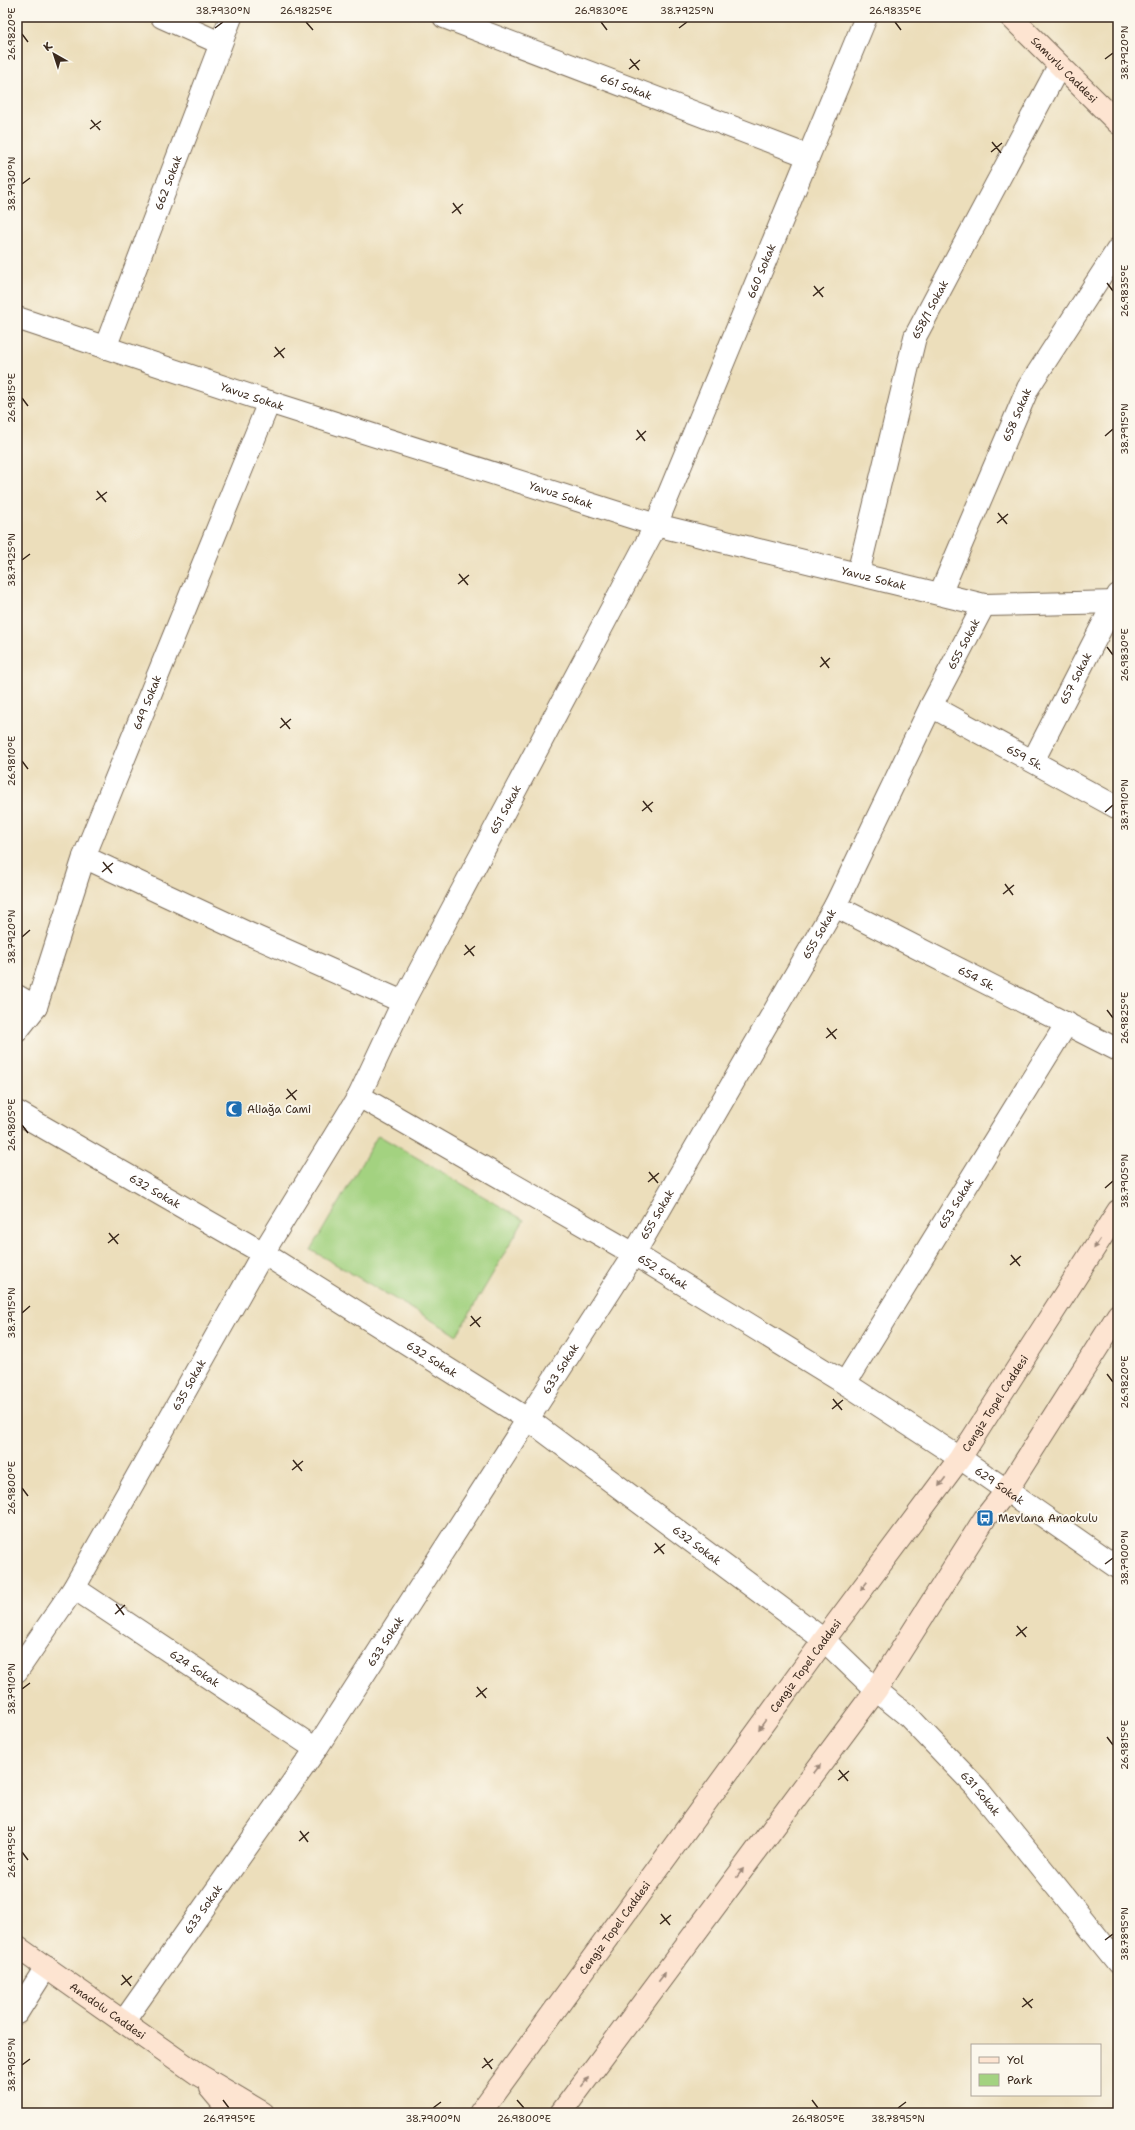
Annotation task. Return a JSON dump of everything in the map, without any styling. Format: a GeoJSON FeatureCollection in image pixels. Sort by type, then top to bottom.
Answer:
{"type":"FeatureCollection","features":[{"type":"Feature","properties":{"kind":"street"},"geometry":{"type":"LineString","coordinates":[[162,17],[220,43]]}},
{"type":"Feature","properties":{"kind":"street","name":"662 Sokak"},"geometry":{"type":"LineString","coordinates":[[105,348],[231,17]]}},
{"type":"Feature","properties":{"kind":"street","name":"661 Sokak"},"geometry":{"type":"LineString","coordinates":[[444,17],[808,156]]}},
{"type":"Feature","properties":{"kind":"street","name":"660 Sokak"},"geometry":{"type":"LineString","coordinates":[[656,525],[866,17]]}},
{"type":"Feature","properties":{"kind":"street","name":"Samurlu Caddesi"},"geometry":{"type":"LineString","coordinates":[[1011,17],[1118,123]]}},
{"type":"Feature","properties":{"kind":"street","name":"658/1 Sokak"},"geometry":{"type":"LineString","coordinates":[[858,574],[915,337],[1059,66]]}},
{"type":"Feature","properties":{"kind":"street","name":"658 Sokak"},"geometry":{"type":"LineString","coordinates":[[940,594],[1028,388],[1118,249]]}},
{"type":"Feature","properties":{"kind":"street","name":"Yavuz Sokak"},"geometry":{"type":"LineString","coordinates":[[17,318],[269,402],[656,525],[984,605],[1117,600]]}},
{"type":"Feature","properties":{"kind":"street","name":"649 Sokak"},"geometry":{"type":"LineString","coordinates":[[36,1007],[84,857],[269,402]]}},
{"type":"Feature","properties":{"kind":"street","name":"651 Sokak"},"geometry":{"type":"LineString","coordinates":[[359,1096],[402,1002],[656,525]]}},
{"type":"Feature","properties":{"kind":"street","name":"657 Sokak"},"geometry":{"type":"LineString","coordinates":[[1033,761],[1117,600]]}},
{"type":"Feature","properties":{"kind":"street","name":"655 Sokak"},"geometry":{"type":"LineString","coordinates":[[634,1254],[835,906],[931,706],[984,605]]}},
{"type":"Feature","properties":{"kind":"street","name":"659 Sk."},"geometry":{"type":"LineString","coordinates":[[931,706],[1118,808]]}},
{"type":"Feature","properties":{"kind":"street"},"geometry":{"type":"LineString","coordinates":[[84,857],[247,933],[402,1002]]}},
{"type":"Feature","properties":{"kind":"street","name":"654 Sk."},"geometry":{"type":"LineString","coordinates":[[835,906],[1118,1050]]}},
{"type":"Feature","properties":{"kind":"street"},"geometry":{"type":"LineString","coordinates":[[17,996],[36,1007],[17,1031]]}},
{"type":"Feature","properties":{"kind":"street","name":"653 Sokak"},"geometry":{"type":"LineString","coordinates":[[844,1383],[1067,1023]]}},
{"type":"Feature","properties":{"kind":"street","name":"652 Sokak"},"geometry":{"type":"LineString","coordinates":[[359,1096],[634,1254],[844,1383],[960,1458]]}},
{"type":"Feature","properties":{"kind":"street","name":"635 Sokak"},"geometry":{"type":"LineString","coordinates":[[17,1672],[74,1588],[263,1253],[359,1096]]}},
{"type":"Feature","properties":{"kind":"street","name":"632 Sokak"},"geometry":{"type":"LineString","coordinates":[[17,1112],[263,1253],[529,1420],[824,1640]]}},
{"type":"Feature","properties":{"kind":"street","name":"Cengiz Topel Caddesi"},"geometry":{"type":"LineString","coordinates":[[480,2113],[824,1640],[960,1458],[1118,1211]]}},
{"type":"Feature","properties":{"kind":"street","name":"633 Sokak"},"geometry":{"type":"LineString","coordinates":[[124,2021],[316,1749],[529,1420],[634,1254]]}},
{"type":"Feature","properties":{"kind":"street"},"geometry":{"type":"LineString","coordinates":[[561,2113],[876,1690],[985,1518],[1007,1490],[1118,1316]]}},
{"type":"Feature","properties":{"kind":"street","name":"629 Sokak"},"geometry":{"type":"LineString","coordinates":[[960,1458],[1118,1568]]}},
{"type":"Feature","properties":{"kind":"street","name":"624 Sokak"},"geometry":{"type":"LineString","coordinates":[[74,1588],[316,1749]]}},
{"type":"Feature","properties":{"kind":"street","name":"631 Sokak"},"geometry":{"type":"LineString","coordinates":[[824,1640],[876,1690],[908,1716],[976,1787],[1118,1963]]}},
{"type":"Feature","properties":{"kind":"street","name":"Anadolu Caddesi"},"geometry":{"type":"LineString","coordinates":[[17,1947],[199,2074],[263,2113]]}},
{"type":"Feature","properties":{"kind":"street"},"geometry":{"type":"LineString","coordinates":[[17,2013],[46,1967]]}},
{"type":"Feature","properties":{"kind":"street","name":"Anadolu Caddesi"},"geometry":{"type":"LineString","coordinates":[[199,2074],[231,2113]]}},
{"type":"Feature","properties":{"kind":"green space"},"geometry":{"type":"Polygon","coordinates":[[[378,1135],[524,1220],[457,1335],[311,1250],[378,1135]]]}},
{"type":"Feature","properties":{"kind":"place","name":"Aliağa Cami"},"geometry":{"type":"Point","coordinates":[234,1109]}},
{"type":"Feature","properties":{"kind":"place","name":"Mevlana Anaokulu"},"geometry":{"type":"Point","coordinates":[985,1518]}}]}
